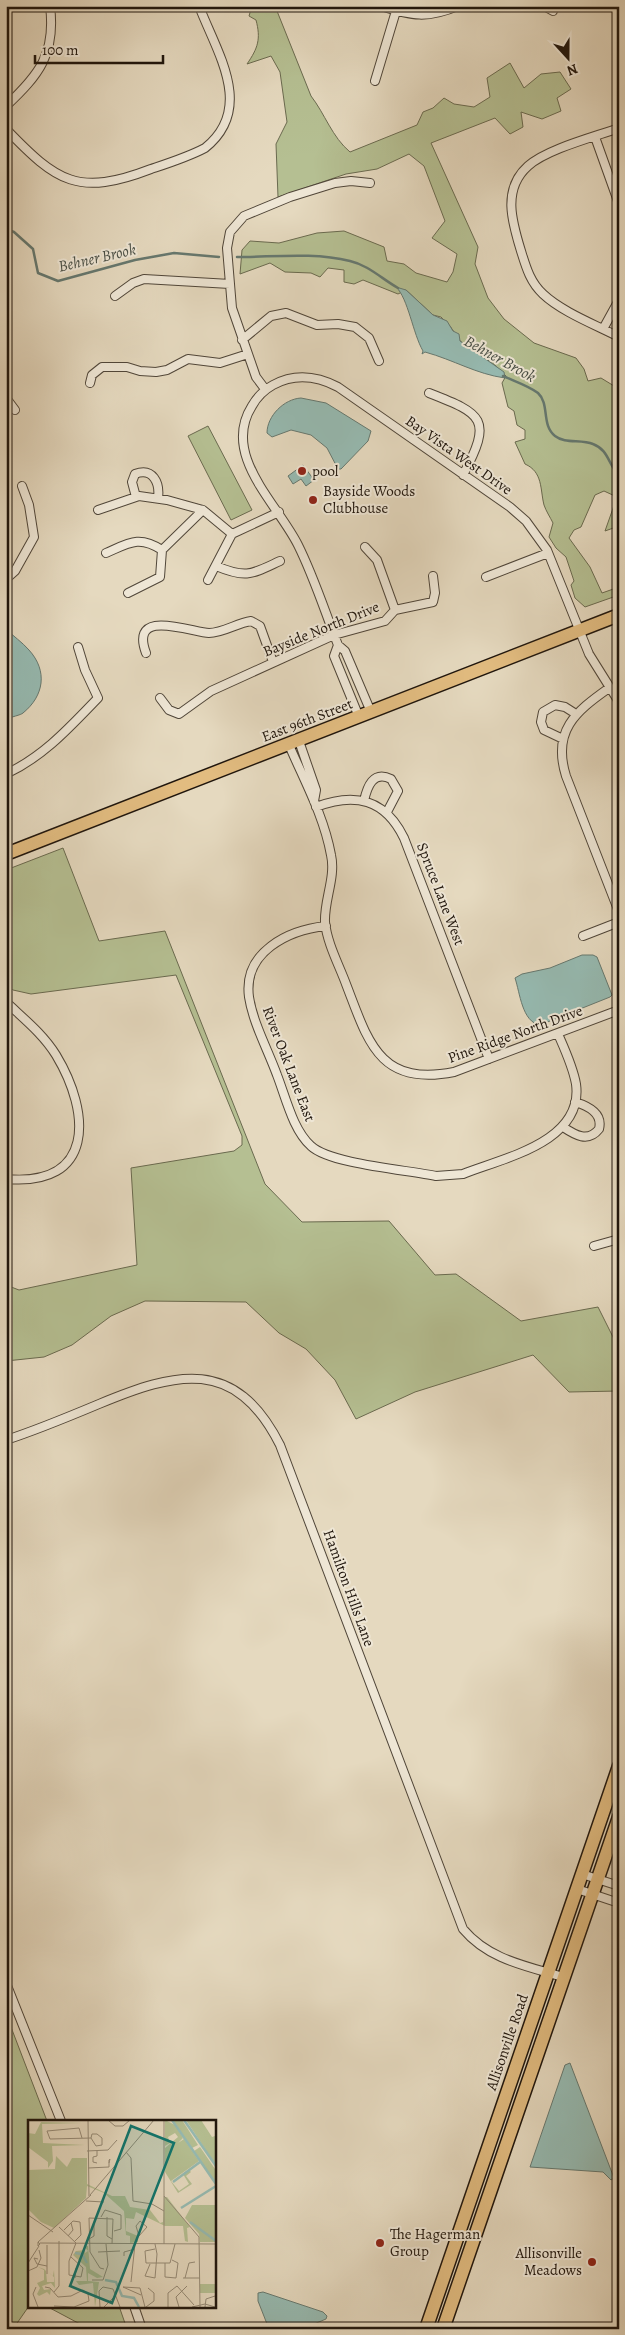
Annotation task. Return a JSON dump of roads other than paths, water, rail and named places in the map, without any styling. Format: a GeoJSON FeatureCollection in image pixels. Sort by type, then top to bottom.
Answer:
{"type":"FeatureCollection","features":[{"type":"Feature","properties":{"kind":"main road","name":"East 96th Street"},"geometry":{"type":"LineString","coordinates":[[6,854],[619,616]]}},
{"type":"Feature","properties":{"kind":"main road","name":"Allisonville Road"},"geometry":{"type":"LineString","coordinates":[[426,2329],[619,1766]]}},
{"type":"Feature","properties":{"kind":"main road"},"geometry":{"type":"LineString","coordinates":[[444,2329],[619,1817]]}},
{"type":"Feature","properties":{"kind":"street"},"geometry":{"type":"LineString","coordinates":[[6,106],[32,81],[46,58],[52,36],[50,6]]}},
{"type":"Feature","properties":{"kind":"street"},"geometry":{"type":"LineString","coordinates":[[6,129],[41,164],[53,172],[78,181],[101,183],[125,179],[197,152],[214,140],[227,119],[231,102],[229,86],[199,6]]}},
{"type":"Feature","properties":{"kind":"street"},"geometry":{"type":"LineString","coordinates":[[380,6],[396,11],[428,15],[458,6]]}},
{"type":"Feature","properties":{"kind":"street"},"geometry":{"type":"LineString","coordinates":[[544,6],[553,11]]}},
{"type":"Feature","properties":{"kind":"street"},"geometry":{"type":"LineString","coordinates":[[375,82],[396,11]]}},
{"type":"Feature","properties":{"kind":"street"},"geometry":{"type":"LineString","coordinates":[[619,128],[540,157],[525,169],[519,177],[512,195],[511,214],[531,280],[552,301],[619,337]]}},
{"type":"Feature","properties":{"kind":"street"},"geometry":{"type":"LineString","coordinates":[[594,137],[619,204]]}},
{"type":"Feature","properties":{"kind":"street"},"geometry":{"type":"LineString","coordinates":[[370,183],[351,181],[335,183],[290,197],[240,218],[227,240],[232,308],[256,377],[265,389],[246,417],[242,444],[249,468],[279,512],[301,552],[338,645],[345,650],[371,712]]}},
{"type":"Feature","properties":{"kind":"street"},"geometry":{"type":"LineString","coordinates":[[115,296],[132,283],[144,280],[230,284]]}},
{"type":"Feature","properties":{"kind":"street"},"geometry":{"type":"LineString","coordinates":[[603,329],[619,300]]}},
{"type":"Feature","properties":{"kind":"street"},"geometry":{"type":"LineString","coordinates":[[242,340],[271,316],[286,313],[317,324],[338,324],[355,327],[369,338],[380,361]]}},
{"type":"Feature","properties":{"kind":"street"},"geometry":{"type":"LineString","coordinates":[[90,383],[92,375],[102,367],[126,367],[140,371],[156,372],[166,370],[188,359],[220,363],[248,354]]}},
{"type":"Feature","properties":{"kind":"street","name":"Bay Vista West Drive"},"geometry":{"type":"LineString","coordinates":[[265,389],[301,376],[332,383],[524,519],[537,534],[548,553],[578,631],[598,672],[619,702]]}},
{"type":"Feature","properties":{"kind":"street"},"geometry":{"type":"LineString","coordinates":[[429,393],[463,406],[471,411],[476,419],[480,432],[478,444],[463,475]]}},
{"type":"Feature","properties":{"kind":"street"},"geometry":{"type":"LineString","coordinates":[[6,398],[15,410]]}},
{"type":"Feature","properties":{"kind":"street"},"geometry":{"type":"LineString","coordinates":[[136,497],[132,478],[135,474],[143,472],[156,478],[159,486],[158,498]]}},
{"type":"Feature","properties":{"kind":"street"},"geometry":{"type":"LineString","coordinates":[[6,579],[15,570],[34,537],[29,504],[22,486]]}},
{"type":"Feature","properties":{"kind":"street"},"geometry":{"type":"LineString","coordinates":[[98,510],[136,497],[158,498],[203,510],[232,534]]}},
{"type":"Feature","properties":{"kind":"street"},"geometry":{"type":"LineString","coordinates":[[128,593],[160,577],[162,550],[203,510]]}},
{"type":"Feature","properties":{"kind":"street"},"geometry":{"type":"LineString","coordinates":[[208,580],[232,534],[279,512]]}},
{"type":"Feature","properties":{"kind":"street"},"geometry":{"type":"LineString","coordinates":[[106,553],[135,541],[148,542],[162,550]]}},
{"type":"Feature","properties":{"kind":"street"},"geometry":{"type":"LineString","coordinates":[[364,547],[376,560],[395,610]]}},
{"type":"Feature","properties":{"kind":"street"},"geometry":{"type":"LineString","coordinates":[[486,577],[548,553]]}},
{"type":"Feature","properties":{"kind":"street"},"geometry":{"type":"LineString","coordinates":[[216,566],[234,574],[249,574],[280,561]]}},
{"type":"Feature","properties":{"kind":"street","name":"Bayside North Drive"},"geometry":{"type":"LineString","coordinates":[[160,698],[171,712],[179,714],[211,690],[334,635],[385,621],[395,610],[433,602],[435,593],[432,576]]}},
{"type":"Feature","properties":{"kind":"street"},"geometry":{"type":"LineString","coordinates":[[146,653],[144,638],[153,627],[173,625],[208,633],[251,621],[260,626],[273,662]]}},
{"type":"Feature","properties":{"kind":"street"},"geometry":{"type":"LineString","coordinates":[[338,645],[334,656],[359,717]]}},
{"type":"Feature","properties":{"kind":"street"},"geometry":{"type":"LineString","coordinates":[[6,774],[28,763],[56,742],[98,698],[85,670],[78,647]]}},
{"type":"Feature","properties":{"kind":"street"},"geometry":{"type":"LineString","coordinates":[[610,688],[576,714],[567,727],[563,739],[561,757],[566,776],[619,912]]}},
{"type":"Feature","properties":{"kind":"street"},"geometry":{"type":"LineString","coordinates":[[563,739],[544,730],[541,722],[543,712],[555,705],[565,707],[576,714]]}},
{"type":"Feature","properties":{"kind":"street"},"geometry":{"type":"LineString","coordinates":[[294,743],[316,790],[315,804]]}},
{"type":"Feature","properties":{"kind":"street"},"geometry":{"type":"LineString","coordinates":[[294,743],[332,856],[326,926]]}},
{"type":"Feature","properties":{"kind":"street"},"geometry":{"type":"LineString","coordinates":[[315,804],[354,799],[364,801],[387,812],[398,791],[391,779],[381,776],[372,779],[367,788],[364,801]]}},
{"type":"Feature","properties":{"kind":"street","name":"Spruce Lane West"},"geometry":{"type":"LineString","coordinates":[[387,812],[393,818],[404,838],[489,1060]]}},
{"type":"Feature","properties":{"kind":"street"},"geometry":{"type":"LineString","coordinates":[[583,936],[619,922]]}},
{"type":"Feature","properties":{"kind":"street","name":"Pine Ridge North Drive"},"geometry":{"type":"LineString","coordinates":[[326,926],[369,1042],[390,1064],[399,1069],[432,1076],[454,1072],[619,1010]]}},
{"type":"Feature","properties":{"kind":"street","name":"River Oak Lane East"},"geometry":{"type":"LineString","coordinates":[[326,926],[291,934],[274,943],[263,952],[249,981],[252,1011],[304,1138],[322,1154],[345,1160],[436,1176],[450,1176],[463,1174],[546,1141],[562,1127]]}},
{"type":"Feature","properties":{"kind":"street"},"geometry":{"type":"LineString","coordinates":[[6,1002],[41,1034],[55,1054],[73,1092],[80,1132],[77,1147],[66,1166],[60,1170],[41,1178],[27,1181],[6,1179]]}},
{"type":"Feature","properties":{"kind":"street"},"geometry":{"type":"LineString","coordinates":[[558,1034],[574,1078],[575,1102],[572,1112],[562,1127],[582,1137],[592,1136],[598,1129],[599,1119],[595,1111],[575,1102]]}},
{"type":"Feature","properties":{"kind":"street"},"geometry":{"type":"LineString","coordinates":[[594,1246],[619,1239]]}},
{"type":"Feature","properties":{"kind":"street","name":"Hamilton Hills Lane"},"geometry":{"type":"LineString","coordinates":[[6,1440],[163,1380],[197,1377],[219,1383],[235,1390],[259,1410],[269,1423],[280,1445],[463,1929],[471,1938],[492,1954],[564,1977]]}},
{"type":"Feature","properties":{"kind":"street"},"geometry":{"type":"LineString","coordinates":[[582,1874],[619,1886]]}},
{"type":"Feature","properties":{"kind":"street"},"geometry":{"type":"LineString","coordinates":[[577,1888],[619,1903]]}},
{"type":"Feature","properties":{"kind":"street"},"geometry":{"type":"LineString","coordinates":[[6,1983],[60,2120]]}},
{"type":"Feature","properties":{"kind":"street"},"geometry":{"type":"LineString","coordinates":[[135,2308],[142,2329]]}},
{"type":"Feature","properties":{"kind":"water"},"geometry":{"type":"Polygon","coordinates":[[[396,287],[406,290],[433,315],[447,321],[453,331],[459,334],[460,341],[504,372],[505,378],[484,373],[425,352],[422,354],[423,351],[404,299],[396,287]]]}},
{"type":"Feature","properties":{"kind":"water"},"geometry":{"type":"Polygon","coordinates":[[[301,398],[326,403],[371,431],[368,441],[341,469],[338,469],[327,448],[311,435],[291,430],[272,437],[267,433],[273,415],[283,405],[301,398]]]}},
{"type":"Feature","properties":{"kind":"water","name":"pool"},"geometry":{"type":"Polygon","coordinates":[[[303,465],[314,480],[306,486],[301,479],[293,484],[288,476],[303,465]]]}},
{"type":"Feature","properties":{"kind":"water"},"geometry":{"type":"Polygon","coordinates":[[[6,629],[35,658],[39,666],[41,683],[39,691],[30,706],[22,714],[6,719],[6,629]]]}},
{"type":"Feature","properties":{"kind":"water"},"geometry":{"type":"Polygon","coordinates":[[[582,955],[597,957],[612,995],[540,1025],[534,1023],[525,1013],[515,978],[522,974],[550,968],[582,955]]]}},
{"type":"Feature","properties":{"kind":"water"},"geometry":{"type":"Polygon","coordinates":[[[570,2063],[614,2178],[611,2180],[603,2172],[530,2167],[565,2065],[570,2063]]]}},
{"type":"Feature","properties":{"kind":"water"},"geometry":{"type":"Polygon","coordinates":[[[263,2292],[323,2312],[327,2316],[326,2319],[302,2329],[269,2329],[258,2301],[258,2293],[263,2292]]]}},
{"type":"Feature","properties":{"kind":"waterway","name":"Behner Brook"},"geometry":{"type":"LineString","coordinates":[[6,229],[14,232],[33,249],[38,273],[58,281],[135,260],[174,253],[219,257]]}},
{"type":"Feature","properties":{"kind":"waterway","name":"Behner Brook"},"geometry":{"type":"LineString","coordinates":[[237,257],[308,256],[336,258],[357,263],[398,288]]}},
{"type":"Feature","properties":{"kind":"waterway","name":"Behner Brook"},"geometry":{"type":"LineString","coordinates":[[503,376],[538,393],[544,403],[548,426],[555,436],[563,440],[588,443],[598,447],[619,475]]}},
{"type":"Feature","properties":{"kind":"place","name":"pool"},"geometry":{"type":"Point","coordinates":[302,471]}},
{"type":"Feature","properties":{"kind":"place","name":"Bayside Woods Clubhouse"},"geometry":{"type":"Point","coordinates":[313,500]}},
{"type":"Feature","properties":{"kind":"place","name":"The Hagerman Group"},"geometry":{"type":"Point","coordinates":[380,2243]}},
{"type":"Feature","properties":{"kind":"place","name":"Allisonville Meadows"},"geometry":{"type":"Point","coordinates":[592,2262]}}]}
